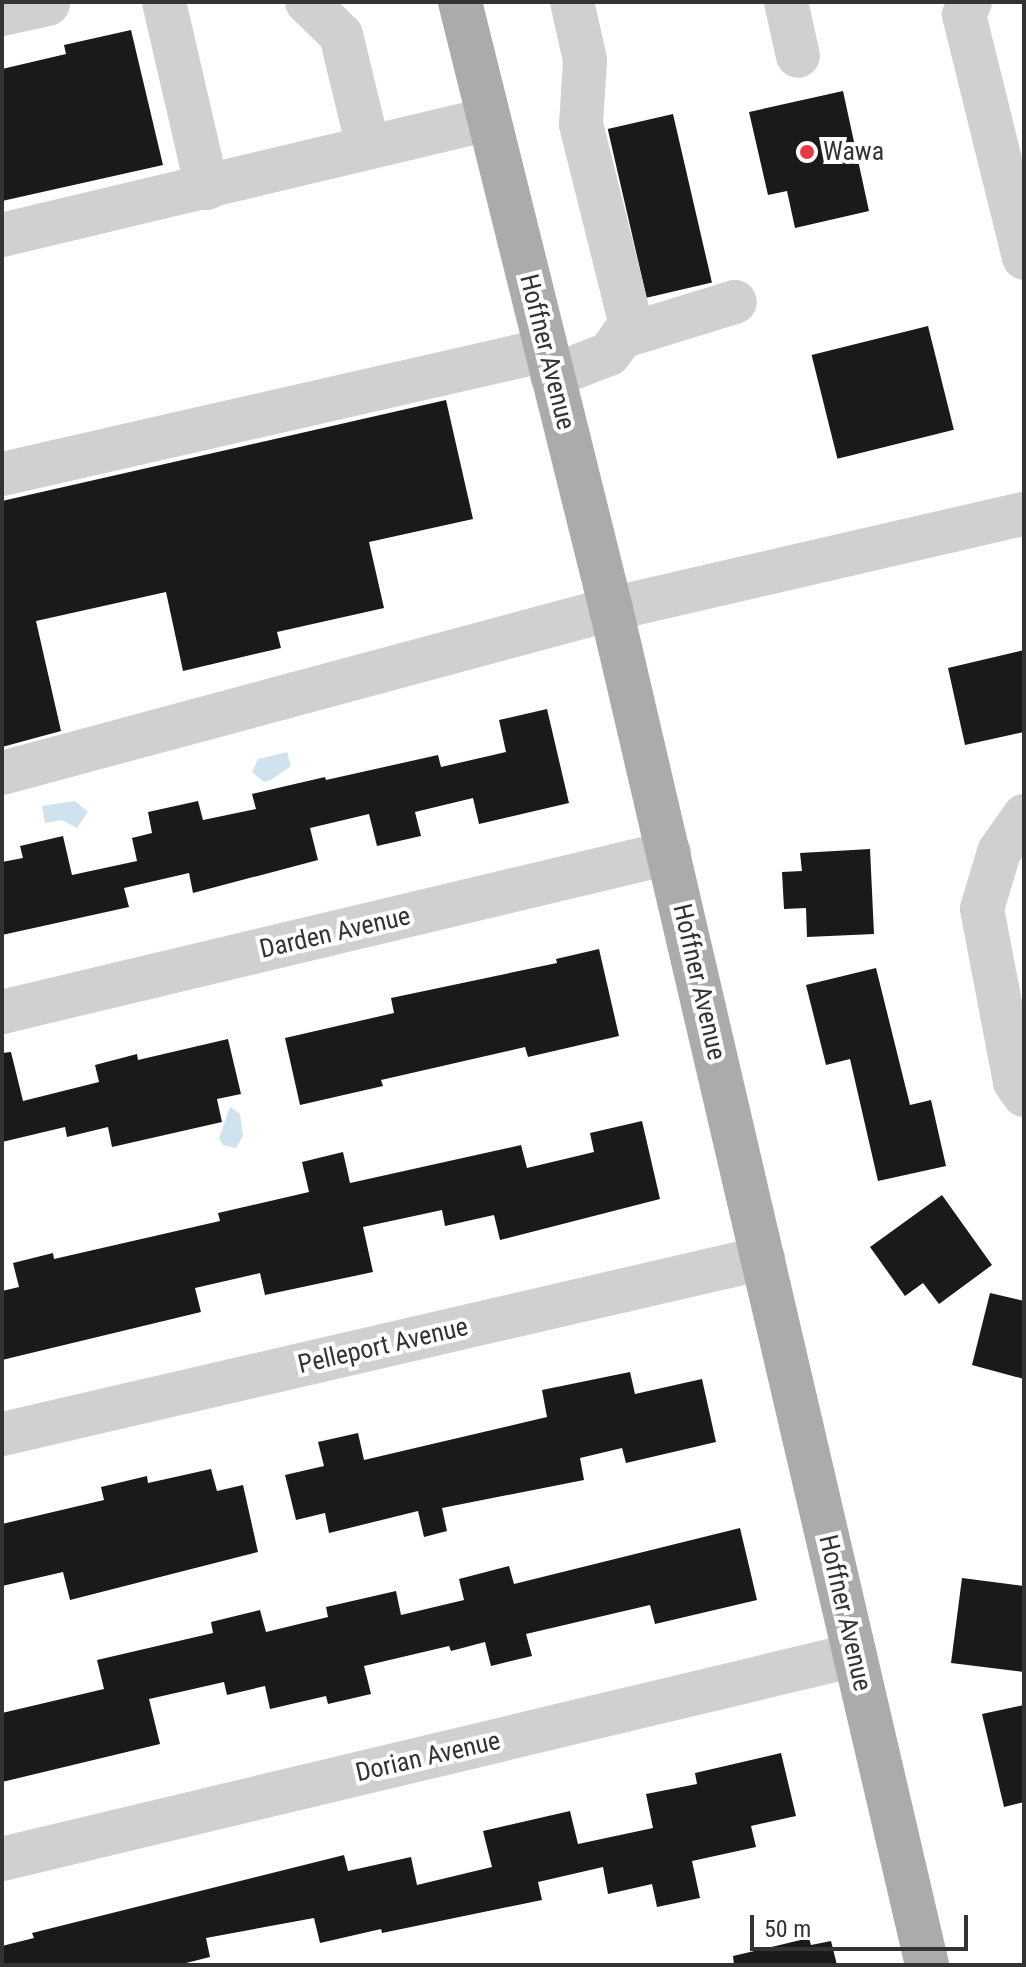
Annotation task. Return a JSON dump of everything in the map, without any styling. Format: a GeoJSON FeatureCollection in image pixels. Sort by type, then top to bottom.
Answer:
{"type":"FeatureCollection","features":[{"type":"Feature","properties":{"kind":"main road","name":"Hoffner Avenue"},"geometry":{"type":"LineString","coordinates":[[460,2],[611,609],[927,1965]]}},
{"type":"Feature","properties":{"kind":"street"},"geometry":{"type":"LineString","coordinates":[[164,2],[207,188]]}},
{"type":"Feature","properties":{"kind":"street"},"geometry":{"type":"LineString","coordinates":[[307,2],[341,35],[368,147]]}},
{"type":"Feature","properties":{"kind":"street"},"geometry":{"type":"LineString","coordinates":[[2,474],[549,363],[609,354],[631,325],[581,124],[585,60],[572,2]]}},
{"type":"Feature","properties":{"kind":"street"},"geometry":{"type":"LineString","coordinates":[[786,2],[798,56]]}},
{"type":"Feature","properties":{"kind":"street"},"geometry":{"type":"LineString","coordinates":[[970,2],[964,15],[1024,258]]}},
{"type":"Feature","properties":{"kind":"street"},"geometry":{"type":"LineString","coordinates":[[2,14],[50,3]]}},
{"type":"Feature","properties":{"kind":"street"},"geometry":{"type":"LineString","coordinates":[[2,235],[488,119]]}},
{"type":"Feature","properties":{"kind":"street"},"geometry":{"type":"LineString","coordinates":[[621,337],[735,302]]}},
{"type":"Feature","properties":{"kind":"street"},"geometry":{"type":"LineString","coordinates":[[2,773],[611,609],[1024,514]]}},
{"type":"Feature","properties":{"kind":"street"},"geometry":{"type":"LineString","coordinates":[[1024,816],[999,852],[982,909],[1015,1082],[1024,1095]]}},
{"type":"Feature","properties":{"kind":"street","name":"Darden Avenue"},"geometry":{"type":"LineString","coordinates":[[2,1012],[669,853]]}},
{"type":"Feature","properties":{"kind":"street","name":"Pelleport Avenue"},"geometry":{"type":"LineString","coordinates":[[2,1434],[763,1258]]}},
{"type":"Feature","properties":{"kind":"street","name":"Dorian Avenue"},"geometry":{"type":"LineString","coordinates":[[2,1859],[855,1655]]}},
{"type":"Feature","properties":{"kind":"water"},"geometry":{"type":"Polygon","coordinates":[[[287,752],[291,766],[271,780],[264,782],[252,772],[258,759],[287,752]]]}},
{"type":"Feature","properties":{"kind":"water"},"geometry":{"type":"Polygon","coordinates":[[[75,801],[88,812],[77,828],[62,820],[45,823],[42,806],[75,801]]]}},
{"type":"Feature","properties":{"kind":"water"},"geometry":{"type":"Polygon","coordinates":[[[230,1107],[240,1114],[243,1136],[236,1148],[223,1145],[219,1138],[230,1107]]]}},
{"type":"Feature","properties":{"kind":"building"},"geometry":{"type":"Polygon","coordinates":[[[131,30],[163,165],[2,201],[2,69],[66,54],[64,45],[131,30]]]}},
{"type":"Feature","properties":{"kind":"building","name":"Wawa"},"geometry":{"type":"Polygon","coordinates":[[[843,91],[869,211],[795,228],[787,191],[768,195],[749,112],[843,91]]]}},
{"type":"Feature","properties":{"kind":"building"},"geometry":{"type":"Polygon","coordinates":[[[673,114],[712,283],[647,298],[608,129],[673,114]]]}},
{"type":"Feature","properties":{"kind":"building"},"geometry":{"type":"Polygon","coordinates":[[[928,326],[954,430],[837,459],[812,355],[928,326]]]}},
{"type":"Feature","properties":{"kind":"building"},"geometry":{"type":"Polygon","coordinates":[[[446,400],[473,519],[369,542],[384,608],[277,632],[281,648],[183,671],[166,592],[36,621],[61,731],[2,747],[2,501],[446,400]]]}},
{"type":"Feature","properties":{"kind":"building"},"geometry":{"type":"Polygon","coordinates":[[[1024,650],[1024,732],[965,745],[948,668],[1024,650]]]}},
{"type":"Feature","properties":{"kind":"building"},"geometry":{"type":"Polygon","coordinates":[[[547,709],[569,803],[479,824],[473,798],[415,812],[421,836],[377,846],[369,814],[310,828],[318,860],[193,893],[189,873],[124,888],[129,907],[2,935],[2,862],[23,858],[20,846],[63,836],[72,875],[137,861],[132,838],[152,833],[148,812],[198,801],[203,820],[256,809],[252,794],[325,777],[326,780],[438,755],[441,767],[506,752],[499,720],[547,709]]]}},
{"type":"Feature","properties":{"kind":"building"},"geometry":{"type":"Polygon","coordinates":[[[870,849],[874,934],[807,937],[806,908],[784,909],[782,872],[802,871],[800,853],[870,849]]]}},
{"type":"Feature","properties":{"kind":"building"},"geometry":{"type":"Polygon","coordinates":[[[599,949],[619,1036],[528,1057],[525,1047],[381,1080],[383,1086],[300,1105],[285,1038],[394,1013],[391,998],[557,963],[556,959],[599,949]]]}},
{"type":"Feature","properties":{"kind":"building"},"geometry":{"type":"Polygon","coordinates":[[[876,968],[910,1105],[931,1100],[946,1166],[878,1181],[850,1059],[826,1065],[806,985],[876,968]]]}},
{"type":"Feature","properties":{"kind":"building"},"geometry":{"type":"Polygon","coordinates":[[[228,1039],[241,1094],[217,1099],[222,1122],[112,1147],[108,1127],[67,1137],[65,1127],[2,1142],[2,1053],[11,1052],[23,1101],[99,1082],[95,1065],[137,1054],[138,1060],[228,1039]]]}},
{"type":"Feature","properties":{"kind":"building"},"geometry":{"type":"Polygon","coordinates":[[[642,1121],[660,1199],[500,1240],[494,1215],[445,1226],[442,1210],[363,1227],[373,1272],[265,1295],[260,1273],[195,1288],[201,1312],[2,1360],[2,1291],[19,1287],[13,1263],[53,1253],[54,1259],[220,1221],[218,1213],[309,1192],[302,1162],[343,1152],[350,1183],[521,1145],[527,1168],[594,1152],[590,1133],[642,1121]]]}},
{"type":"Feature","properties":{"kind":"building"},"geometry":{"type":"Polygon","coordinates":[[[942,1195],[992,1265],[939,1304],[923,1283],[905,1296],[870,1247],[942,1195]]]}},
{"type":"Feature","properties":{"kind":"building"},"geometry":{"type":"Polygon","coordinates":[[[990,1293],[1024,1301],[1024,1379],[972,1365],[990,1293]]]}},
{"type":"Feature","properties":{"kind":"building"},"geometry":{"type":"Polygon","coordinates":[[[630,1372],[635,1394],[702,1379],[716,1442],[626,1463],[622,1448],[580,1458],[584,1480],[442,1508],[447,1531],[424,1537],[418,1511],[329,1533],[325,1513],[296,1520],[285,1475],[324,1466],[318,1442],[358,1433],[364,1460],[547,1417],[542,1390],[630,1372]]]}},
{"type":"Feature","properties":{"kind":"building"},"geometry":{"type":"Polygon","coordinates":[[[211,1469],[217,1491],[243,1485],[258,1552],[70,1600],[63,1572],[2,1586],[2,1524],[104,1500],[101,1487],[147,1476],[148,1483],[211,1469]]]}},
{"type":"Feature","properties":{"kind":"building"},"geometry":{"type":"Polygon","coordinates":[[[740,1528],[757,1600],[655,1624],[650,1605],[526,1634],[532,1656],[491,1666],[485,1642],[451,1651],[449,1646],[364,1666],[371,1694],[328,1704],[326,1696],[270,1709],[265,1686],[227,1695],[224,1682],[149,1699],[160,1744],[2,1782],[2,1713],[104,1689],[97,1660],[213,1633],[211,1622],[260,1610],[266,1632],[328,1617],[326,1607],[396,1591],[401,1615],[464,1600],[459,1579],[509,1566],[514,1584],[740,1528]]]}},
{"type":"Feature","properties":{"kind":"building"},"geometry":{"type":"Polygon","coordinates":[[[962,1578],[1024,1586],[1024,1672],[951,1663],[962,1578]]]}},
{"type":"Feature","properties":{"kind":"building"},"geometry":{"type":"Polygon","coordinates":[[[1024,1705],[1024,1802],[1004,1807],[982,1714],[1024,1705]]]}},
{"type":"Feature","properties":{"kind":"building"},"geometry":{"type":"Polygon","coordinates":[[[781,1753],[796,1816],[751,1826],[756,1847],[692,1861],[700,1898],[657,1907],[652,1884],[608,1894],[603,1867],[538,1882],[542,1900],[382,1933],[381,1929],[320,1943],[314,1918],[206,1938],[210,1957],[178,1965],[2,1965],[2,1946],[34,1938],[32,1933],[344,1855],[348,1871],[411,1857],[417,1885],[492,1867],[483,1831],[570,1811],[578,1844],[653,1828],[646,1794],[697,1784],[695,1773],[781,1753]]]}},
{"type":"Feature","properties":{"kind":"building"},"geometry":{"type":"Polygon","coordinates":[[[809,1938],[811,1945],[831,1941],[837,1965],[734,1965],[733,1956],[809,1938]]]}},
{"type":"Feature","properties":{"kind":"place","name":"Wawa"},"geometry":{"type":"Point","coordinates":[807,152]}}]}
